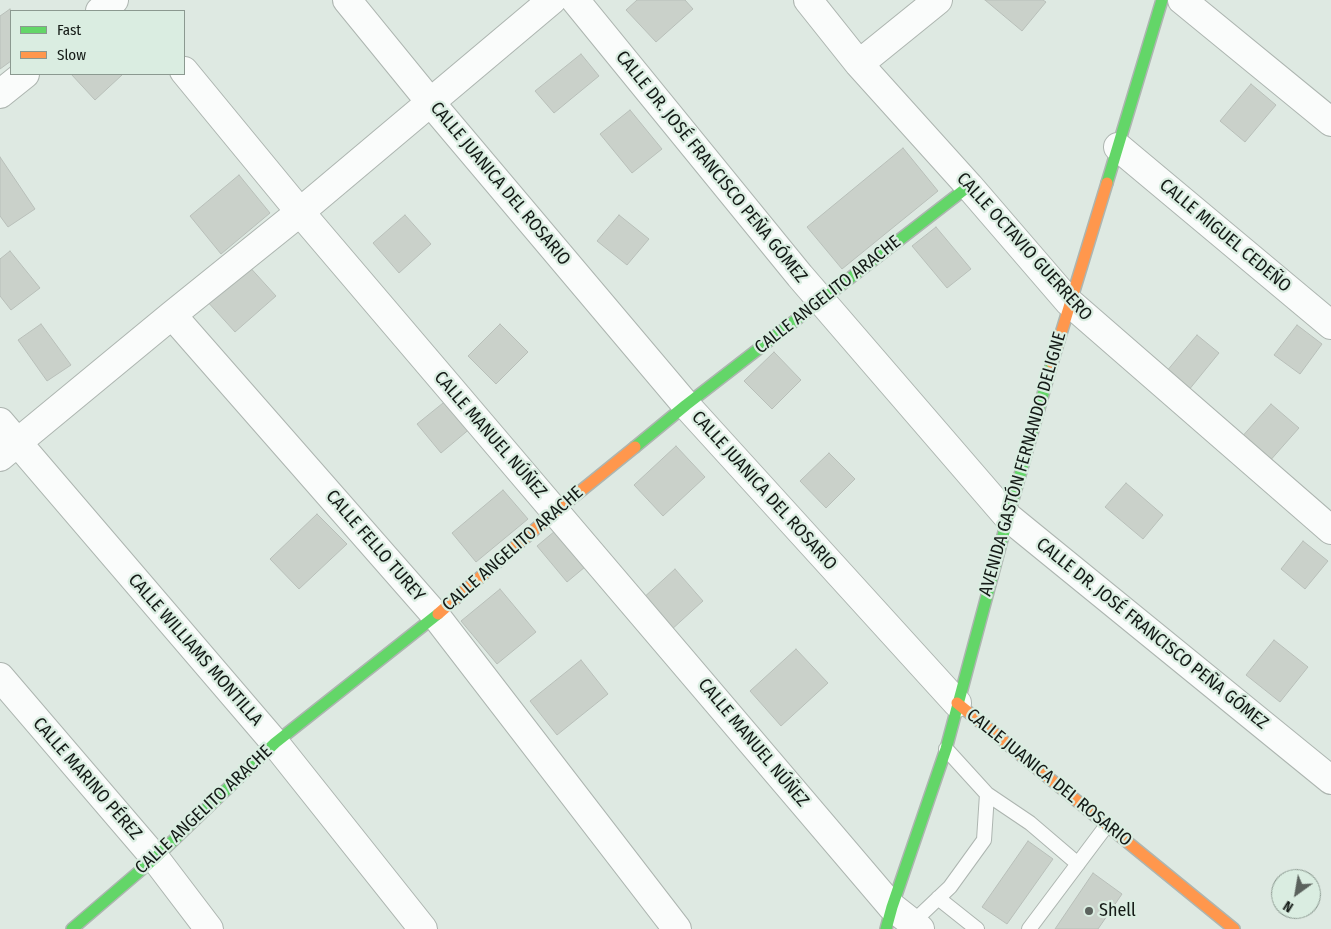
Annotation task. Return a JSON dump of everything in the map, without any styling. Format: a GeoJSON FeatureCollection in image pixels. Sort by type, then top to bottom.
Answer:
{"type":"FeatureCollection","features":[{"type":"Feature","properties":{"kind":"street"},"geometry":{"type":"LineString","coordinates":[[101,10],[114,0]]}},
{"type":"Feature","properties":{"kind":"street"},"geometry":{"type":"LineString","coordinates":[[125,0],[133,10]]}},
{"type":"Feature","properties":{"kind":"street","name":"CALLE JUANICA DEL ROSARIO"},"geometry":{"type":"LineString","coordinates":[[347,0],[431,103],[686,405],[957,703],[1234,929]]}},
{"type":"Feature","properties":{"kind":"street"},"geometry":{"type":"LineString","coordinates":[[9,450],[300,212],[552,0]]}},
{"type":"Feature","properties":{"kind":"street","name":"CALLE DR. JOSÉ FRANCISCO PEÑA GÓMEZ"},"geometry":{"type":"LineString","coordinates":[[575,0],[821,301],[1008,517],[1331,780]]}},
{"type":"Feature","properties":{"kind":"street","name":"CALLE OCTAVIO GUERRERO"},"geometry":{"type":"LineString","coordinates":[[808,0],[859,64],[969,186],[1069,302],[1331,530]]}},
{"type":"Feature","properties":{"kind":"street"},"geometry":{"type":"LineString","coordinates":[[859,64],[938,0]]}},
{"type":"Feature","properties":{"kind":"street","name":"AVENIDA GASTÓN FERNANDO DELIGNE"},"geometry":{"type":"LineString","coordinates":[[902,922],[957,703],[1008,517],[1069,302],[1162,0]]}},
{"type":"Feature","properties":{"kind":"street"},"geometry":{"type":"LineString","coordinates":[[1182,0],[1331,122]]}},
{"type":"Feature","properties":{"kind":"street","name":"CALLE MANUEL NÚÑEZ"},"geometry":{"type":"LineString","coordinates":[[185,72],[300,212],[556,511],[902,922]]}},
{"type":"Feature","properties":{"kind":"street"},"geometry":{"type":"LineString","coordinates":[[0,94],[24,75]]}},
{"type":"Feature","properties":{"kind":"street","name":"CALLE MIGUEL CEDEÑO"},"geometry":{"type":"LineString","coordinates":[[1118,147],[1331,325]]}},
{"type":"Feature","properties":{"kind":"street","name":"CALLE ANGELITO ARACHE"},"geometry":{"type":"LineString","coordinates":[[72,929],[155,858],[275,743],[436,616],[556,511],[686,405],[969,186]]}},
{"type":"Feature","properties":{"kind":"street","name":"CALLE FELLO TUREY"},"geometry":{"type":"LineString","coordinates":[[172,315],[436,616],[677,929]]}},
{"type":"Feature","properties":{"kind":"street","name":"CALLE WILLIAMS MONTILLA"},"geometry":{"type":"LineString","coordinates":[[0,422],[9,450],[275,743],[423,929]]}},
{"type":"Feature","properties":{"kind":"street","name":"CALLE MARINO PÉREZ"},"geometry":{"type":"LineString","coordinates":[[0,677],[155,858],[209,929]]}},
{"type":"Feature","properties":{"kind":"lane"},"geometry":{"type":"LineString","coordinates":[[946,749],[987,794],[1030,823],[1078,864]]}},
{"type":"Feature","properties":{"kind":"lane"},"geometry":{"type":"LineString","coordinates":[[902,922],[938,898],[950,886],[984,840],[987,794]]}},
{"type":"Feature","properties":{"kind":"lane"},"geometry":{"type":"LineString","coordinates":[[1029,929],[1107,825]]}},
{"type":"Feature","properties":{"kind":"lane"},"geometry":{"type":"LineString","coordinates":[[938,898],[977,929]]}},
{"type":"Feature","properties":{"kind":"building"},"geometry":{"type":"Polygon","coordinates":[[[637,0],[685,0],[693,9],[656,42],[626,10],[637,0]]]}},
{"type":"Feature","properties":{"kind":"building"},"geometry":{"type":"Polygon","coordinates":[[[985,0],[1043,0],[1046,2],[1022,31],[985,0]]]}},
{"type":"Feature","properties":{"kind":"building"},"geometry":{"type":"Polygon","coordinates":[[[10,9],[10,62],[0,69],[0,16],[10,9]]]}},
{"type":"Feature","properties":{"kind":"building"},"geometry":{"type":"Polygon","coordinates":[[[581,54],[599,76],[554,113],[535,91],[581,54]]]}},
{"type":"Feature","properties":{"kind":"building"},"geometry":{"type":"Polygon","coordinates":[[[72,75],[122,75],[95,100],[72,75]]]}},
{"type":"Feature","properties":{"kind":"building"},"geometry":{"type":"Polygon","coordinates":[[[1251,84],[1276,105],[1245,142],[1220,121],[1251,84]]]}},
{"type":"Feature","properties":{"kind":"building"},"geometry":{"type":"Polygon","coordinates":[[[630,110],[662,149],[632,173],[600,134],[630,110]]]}},
{"type":"Feature","properties":{"kind":"building"},"geometry":{"type":"Polygon","coordinates":[[[903,148],[938,191],[842,269],[807,227],[903,148]]]}},
{"type":"Feature","properties":{"kind":"building"},"geometry":{"type":"Polygon","coordinates":[[[0,157],[35,209],[8,227],[0,216],[0,157]]]}},
{"type":"Feature","properties":{"kind":"building"},"geometry":{"type":"Polygon","coordinates":[[[239,175],[270,213],[221,254],[190,216],[239,175]]]}},
{"type":"Feature","properties":{"kind":"building"},"geometry":{"type":"Polygon","coordinates":[[[405,215],[431,244],[399,273],[373,243],[405,215]]]}},
{"type":"Feature","properties":{"kind":"building"},"geometry":{"type":"Polygon","coordinates":[[[619,215],[649,239],[627,265],[597,241],[619,215]]]}},
{"type":"Feature","properties":{"kind":"building"},"geometry":{"type":"Polygon","coordinates":[[[936,227],[971,269],[947,288],[912,246],[936,227]]]}},
{"type":"Feature","properties":{"kind":"building"},"geometry":{"type":"Polygon","coordinates":[[[10,251],[40,288],[11,310],[0,296],[0,259],[10,251]]]}},
{"type":"Feature","properties":{"kind":"building"},"geometry":{"type":"Polygon","coordinates":[[[246,263],[276,296],[235,332],[206,300],[246,263]]]}},
{"type":"Feature","properties":{"kind":"building"},"geometry":{"type":"Polygon","coordinates":[[[41,324],[71,365],[47,381],[18,340],[41,324]]]}},
{"type":"Feature","properties":{"kind":"building"},"geometry":{"type":"Polygon","coordinates":[[[500,324],[528,352],[496,384],[468,356],[500,324]]]}},
{"type":"Feature","properties":{"kind":"building"},"geometry":{"type":"Polygon","coordinates":[[[1297,325],[1322,344],[1300,374],[1274,355],[1297,325]]]}},
{"type":"Feature","properties":{"kind":"building"},"geometry":{"type":"Polygon","coordinates":[[[1197,335],[1219,353],[1188,391],[1166,372],[1197,335]]]}},
{"type":"Feature","properties":{"kind":"building"},"geometry":{"type":"Polygon","coordinates":[[[774,352],[801,380],[772,409],[744,381],[774,352]]]}},
{"type":"Feature","properties":{"kind":"building"},"geometry":{"type":"Polygon","coordinates":[[[448,399],[472,427],[441,453],[417,424],[448,399]]]}},
{"type":"Feature","properties":{"kind":"building"},"geometry":{"type":"Polygon","coordinates":[[[1271,404],[1299,428],[1268,463],[1240,439],[1271,404]]]}},
{"type":"Feature","properties":{"kind":"building"},"geometry":{"type":"Polygon","coordinates":[[[676,446],[705,477],[663,516],[634,485],[676,446]]]}},
{"type":"Feature","properties":{"kind":"building"},"geometry":{"type":"Polygon","coordinates":[[[829,453],[855,479],[826,508],[800,481],[829,453]]]}},
{"type":"Feature","properties":{"kind":"building"},"geometry":{"type":"Polygon","coordinates":[[[1126,483],[1163,515],[1143,539],[1105,507],[1126,483]]]}},
{"type":"Feature","properties":{"kind":"building"},"geometry":{"type":"Polygon","coordinates":[[[503,490],[528,519],[476,562],[452,533],[503,490]]]}},
{"type":"Feature","properties":{"kind":"building"},"geometry":{"type":"Polygon","coordinates":[[[317,514],[347,544],[299,589],[270,559],[317,514]]]}},
{"type":"Feature","properties":{"kind":"building"},"geometry":{"type":"Polygon","coordinates":[[[561,526],[591,562],[567,582],[537,546],[561,526]]]}},
{"type":"Feature","properties":{"kind":"building"},"geometry":{"type":"Polygon","coordinates":[[[1303,541],[1328,561],[1305,589],[1281,569],[1303,541]]]}},
{"type":"Feature","properties":{"kind":"building"},"geometry":{"type":"Polygon","coordinates":[[[675,569],[703,601],[670,631],[641,600],[675,569]]]}},
{"type":"Feature","properties":{"kind":"building"},"geometry":{"type":"Polygon","coordinates":[[[500,589],[536,632],[497,664],[461,621],[500,589]]]}},
{"type":"Feature","properties":{"kind":"building"},"geometry":{"type":"Polygon","coordinates":[[[1274,640],[1308,667],[1280,702],[1246,675],[1274,640]]]}},
{"type":"Feature","properties":{"kind":"building"},"geometry":{"type":"Polygon","coordinates":[[[796,649],[828,683],[781,726],[750,691],[796,649]]]}},
{"type":"Feature","properties":{"kind":"building"},"geometry":{"type":"Polygon","coordinates":[[[581,660],[608,694],[557,735],[530,701],[581,660]]]}},
{"type":"Feature","properties":{"kind":"building"},"geometry":{"type":"Polygon","coordinates":[[[1028,841],[1053,859],[1007,924],[982,907],[1028,841]]]}},
{"type":"Feature","properties":{"kind":"building","name":"Shell"},"geometry":{"type":"Polygon","coordinates":[[[1093,873],[1122,894],[1098,929],[1055,929],[1093,873]]]}},
{"type":"Feature","properties":{"kind":"traffic: fast"},"geometry":{"type":"LineString","coordinates":[[1107,183],[1162,0]]}},
{"type":"Feature","properties":{"kind":"traffic: fast"},"geometry":{"type":"LineString","coordinates":[[635,447],[686,405],[969,186]]}},
{"type":"Feature","properties":{"kind":"traffic: fast"},"geometry":{"type":"LineString","coordinates":[[886,929],[946,749],[1008,517],[1052,363]]}},
{"type":"Feature","properties":{"kind":"traffic: fast"},"geometry":{"type":"LineString","coordinates":[[72,929],[155,858],[275,743],[438,614]]}},
{"type":"Feature","properties":{"kind":"traffic: slow"},"geometry":{"type":"LineString","coordinates":[[1052,363],[1107,183]]}},
{"type":"Feature","properties":{"kind":"traffic: slow"},"geometry":{"type":"LineString","coordinates":[[438,614],[556,511],[635,447]]}},
{"type":"Feature","properties":{"kind":"traffic: slow"},"geometry":{"type":"LineString","coordinates":[[957,703],[1234,929]]}},
{"type":"Feature","properties":{"kind":"place","name":"Shell"},"geometry":{"type":"Point","coordinates":[1089,911]}}]}
